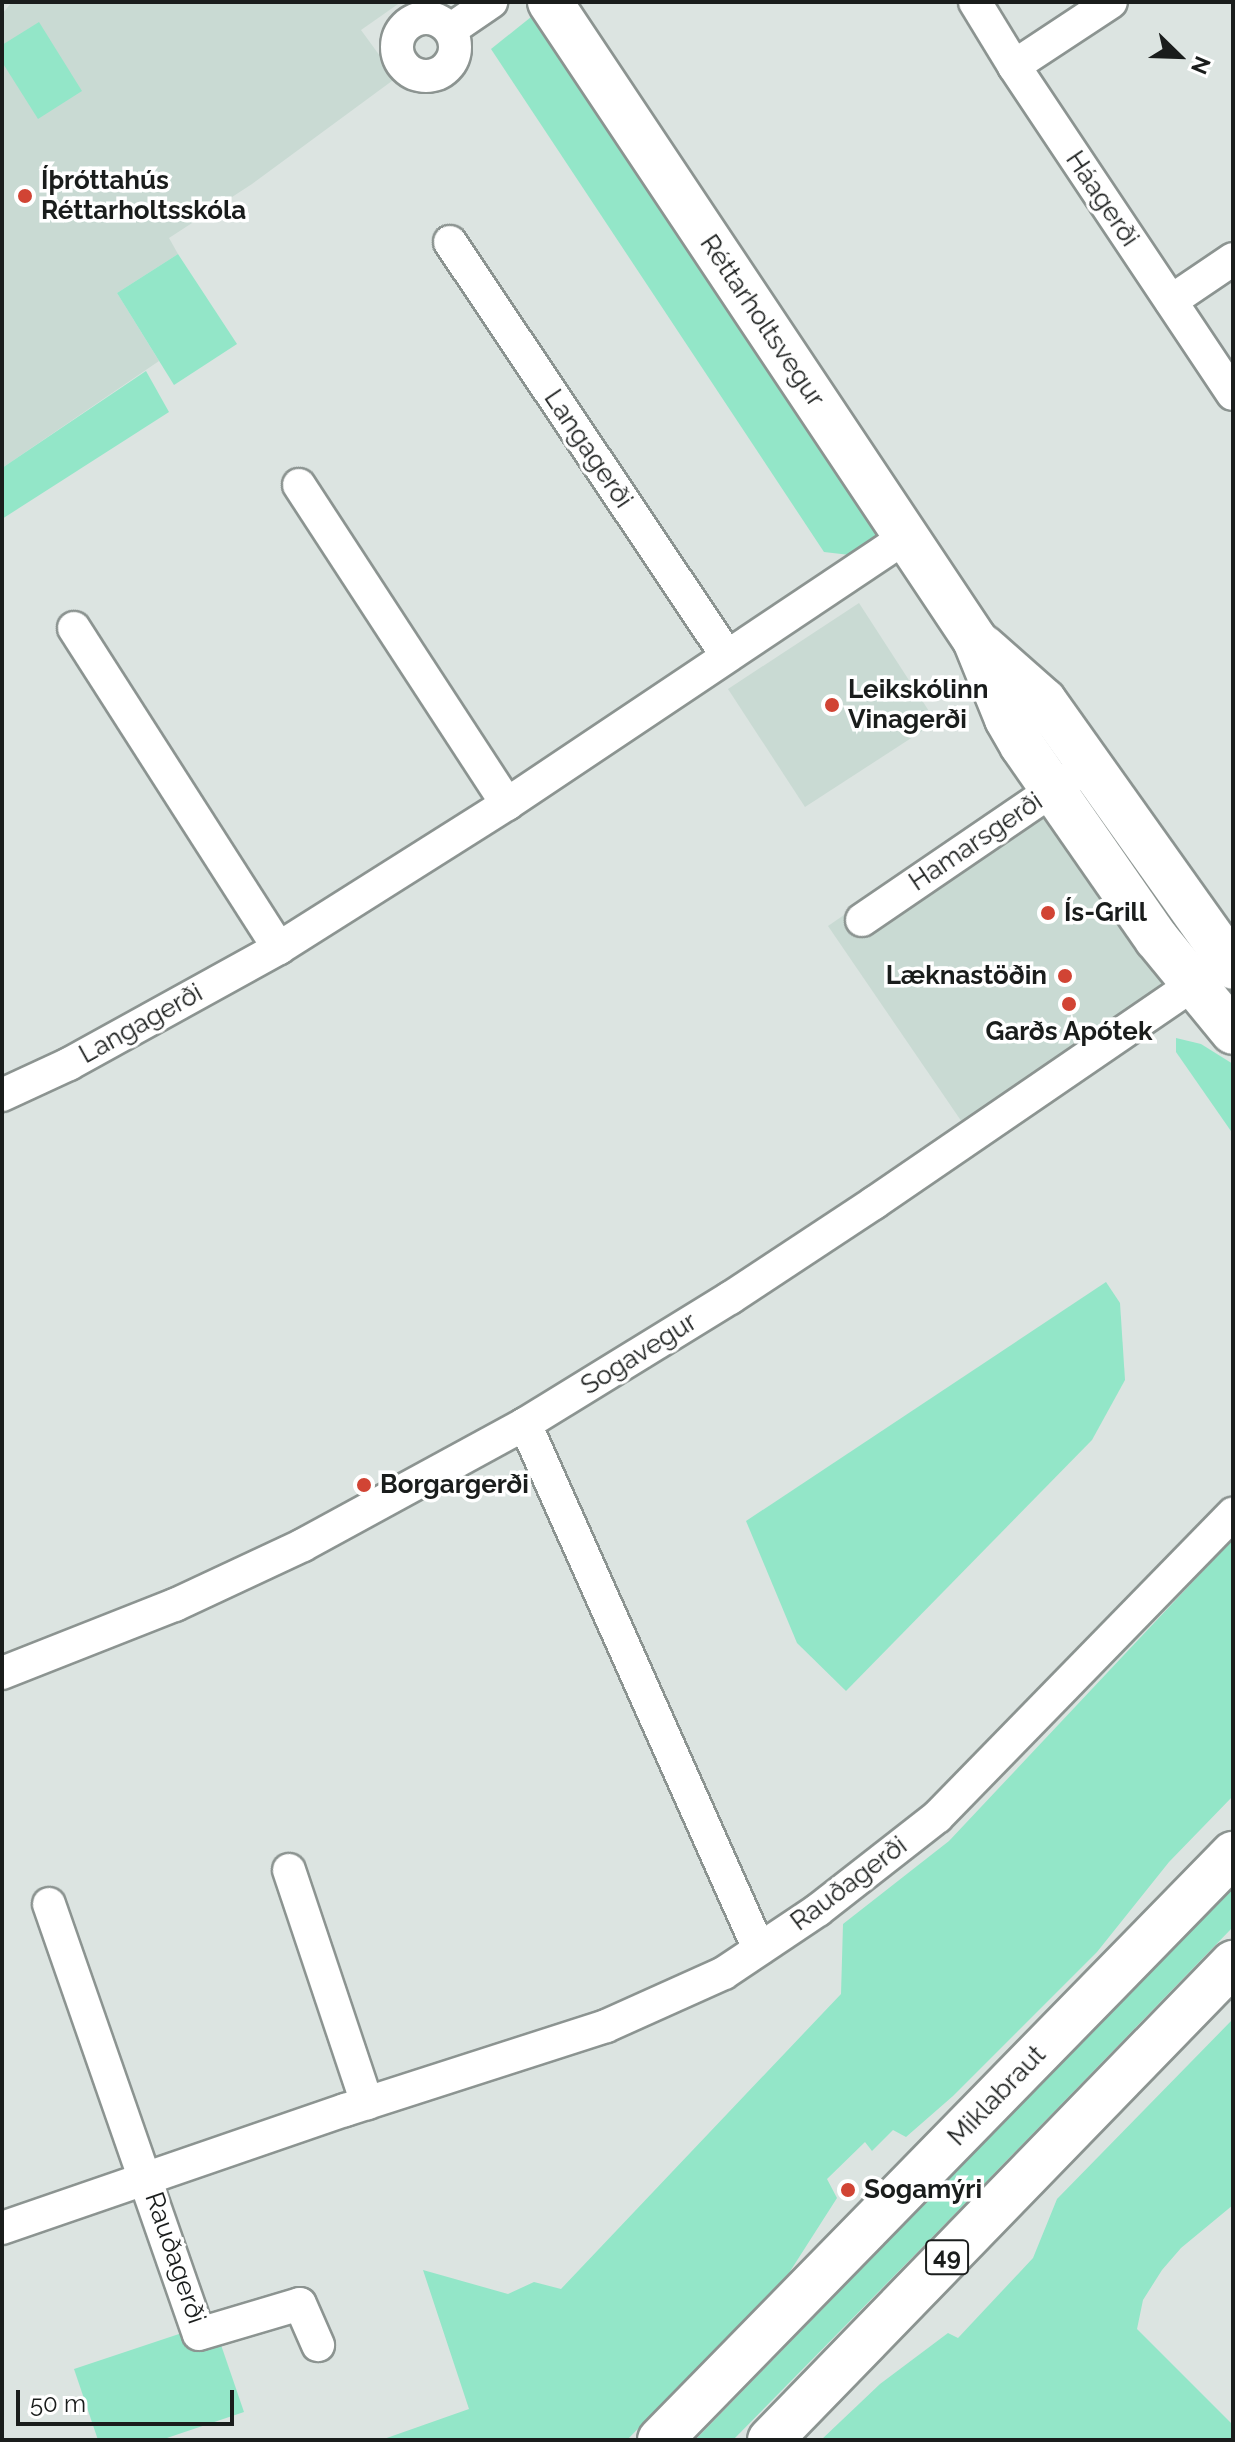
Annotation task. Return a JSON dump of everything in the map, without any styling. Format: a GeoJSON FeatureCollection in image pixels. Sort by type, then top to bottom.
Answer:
{"type":"FeatureCollection","features":[{"type":"Feature","properties":{"kind":"main road","name":"Réttarholtsvegur"},"geometry":{"type":"LineString","coordinates":[[550,2],[975,640],[1007,719],[1053,789],[1192,984],[1233,1032]]}},
{"type":"Feature","properties":{"kind":"main road","name":"Réttarholtsvegur"},"geometry":{"type":"LineString","coordinates":[[975,640],[1044,701],[1231,962]]}},
{"type":"Feature","properties":{"kind":"main road","name":"Miklabraut"},"geometry":{"type":"LineString","coordinates":[[660,2440],[1233,1854]]}},
{"type":"Feature","properties":{"kind":"main road","name":"49"},"geometry":{"type":"LineString","coordinates":[[770,2440],[1233,1963]]}},
{"type":"Feature","properties":{"kind":"street"},"geometry":{"type":"LineString","coordinates":[[450,30],[491,2]]}},
{"type":"Feature","properties":{"kind":"street","name":"Háagerði"},"geometry":{"type":"LineString","coordinates":[[975,2],[1014,66],[1233,394]]}},
{"type":"Feature","properties":{"kind":"street"},"geometry":{"type":"LineString","coordinates":[[1014,66],[1111,2]]}},
{"type":"Feature","properties":{"kind":"street","name":"Langagerði"},"geometry":{"type":"LineString","coordinates":[[450,242],[727,656]]}},
{"type":"Feature","properties":{"kind":"street"},"geometry":{"type":"LineString","coordinates":[[1171,301],[1233,259]]}},
{"type":"Feature","properties":{"kind":"street"},"geometry":{"type":"LineString","coordinates":[[299,485],[507,804]]}},
{"type":"Feature","properties":{"kind":"street","name":"Langagerði"},"geometry":{"type":"LineString","coordinates":[[2,1095],[69,1064],[279,948],[507,804],[906,537]]}},
{"type":"Feature","properties":{"kind":"street"},"geometry":{"type":"LineString","coordinates":[[74,628],[279,948]]}},
{"type":"Feature","properties":{"kind":"street","name":"Hamarsgerði"},"geometry":{"type":"LineString","coordinates":[[862,920],[1089,765]]}},
{"type":"Feature","properties":{"kind":"street","name":"Sogavegur"},"geometry":{"type":"LineString","coordinates":[[2,1673],[175,1605],[303,1545],[525,1424],[730,1298],[1192,984],[1231,962]]}},
{"type":"Feature","properties":{"kind":"street"},"geometry":{"type":"LineString","coordinates":[[525,1424],[759,1949]]}},
{"type":"Feature","properties":{"kind":"street","name":"Rauðagerði"},"geometry":{"type":"LineString","coordinates":[[2,2228],[367,2103],[606,2026],[724,1973],[818,1910],[937,1817],[1233,1514]]}},
{"type":"Feature","properties":{"kind":"street"},"geometry":{"type":"LineString","coordinates":[[289,1870],[367,2103]]}},
{"type":"Feature","properties":{"kind":"street","name":"Rauðagerði"},"geometry":{"type":"LineString","coordinates":[[49,1904],[199,2334],[300,2304],[318,2345]]}},
{"type":"Feature","properties":{"kind":"shaded area"},"geometry":{"type":"Polygon","coordinates":[[[12,2],[401,2],[361,30],[396,78],[252,184],[169,238],[178,254],[117,293],[159,361],[2,468],[2,14],[12,2]]]}},
{"type":"Feature","properties":{"kind":"shaded area","name":"Leikskólinn Vinagerði"},"geometry":{"type":"Polygon","coordinates":[[[859,603],[936,722],[805,807],[728,689],[859,603]]]}},
{"type":"Feature","properties":{"kind":"shaded area"},"geometry":{"type":"Polygon","coordinates":[[[1068,761],[1206,963],[966,1128],[828,926],[1068,761]]]}},
{"type":"Feature","properties":{"kind":"green space"},"geometry":{"type":"Polygon","coordinates":[[[536,13],[878,537],[850,555],[824,552],[491,49],[536,13]]]}},
{"type":"Feature","properties":{"kind":"green space"},"geometry":{"type":"Polygon","coordinates":[[[39,22],[82,91],[38,119],[2,62],[2,45],[39,22]]]}},
{"type":"Feature","properties":{"kind":"green space"},"geometry":{"type":"Polygon","coordinates":[[[178,254],[237,344],[174,385],[117,293],[178,254]]]}},
{"type":"Feature","properties":{"kind":"green space"},"geometry":{"type":"Polygon","coordinates":[[[146,371],[169,412],[2,519],[2,468],[146,371]]]}},
{"type":"Feature","properties":{"kind":"green space"},"geometry":{"type":"Polygon","coordinates":[[[1176,1038],[1201,1044],[1233,1064],[1233,1134],[1176,1052],[1176,1038]]]}},
{"type":"Feature","properties":{"kind":"green space"},"geometry":{"type":"Polygon","coordinates":[[[1106,1282],[1120,1303],[1125,1380],[1092,1440],[846,1691],[797,1643],[746,1521],[1106,1282]]]}},
{"type":"Feature","properties":{"kind":"green space"},"geometry":{"type":"Polygon","coordinates":[[[1233,1539],[1233,1796],[1169,1862],[1097,1952],[953,2096],[906,2137],[893,2130],[872,2151],[865,2142],[827,2179],[837,2198],[789,2273],[627,2440],[381,2440],[469,2409],[423,2270],[508,2294],[534,2282],[561,2289],[841,1994],[843,1924],[949,1841],[1233,1539]]]}},
{"type":"Feature","properties":{"kind":"green space"},"geometry":{"type":"Polygon","coordinates":[[[1233,1887],[1233,1927],[950,2219],[733,2440],[695,2440],[1233,1887]]]}},
{"type":"Feature","properties":{"kind":"green space"},"geometry":{"type":"Polygon","coordinates":[[[1233,2019],[1233,2205],[1181,2248],[1162,2270],[1143,2300],[1137,2329],[1233,2425],[1233,2440],[821,2440],[880,2384],[948,2333],[958,2338],[1033,2258],[1057,2199],[1233,2019]]]}},
{"type":"Feature","properties":{"kind":"green space"},"geometry":{"type":"Polygon","coordinates":[[[188,2331],[219,2339],[244,2412],[161,2440],[98,2440],[74,2369],[188,2331]]]}},
{"type":"Feature","properties":{"kind":"place","name":"Íþróttahús Réttarholtsskóla"},"geometry":{"type":"Point","coordinates":[25,196]}},
{"type":"Feature","properties":{"kind":"place","name":"Leikskólinn Vinagerði"},"geometry":{"type":"Point","coordinates":[832,705]}},
{"type":"Feature","properties":{"kind":"place","name":"Ís-Grill"},"geometry":{"type":"Point","coordinates":[1048,913]}},
{"type":"Feature","properties":{"kind":"place","name":"Læknastöðin"},"geometry":{"type":"Point","coordinates":[1065,976]}},
{"type":"Feature","properties":{"kind":"place","name":"Garðs Apótek"},"geometry":{"type":"Point","coordinates":[1069,1004]}},
{"type":"Feature","properties":{"kind":"place","name":"Borgargerði"},"geometry":{"type":"Point","coordinates":[364,1485]}},
{"type":"Feature","properties":{"kind":"place","name":"Sogamýri"},"geometry":{"type":"Point","coordinates":[848,2190]}}]}
